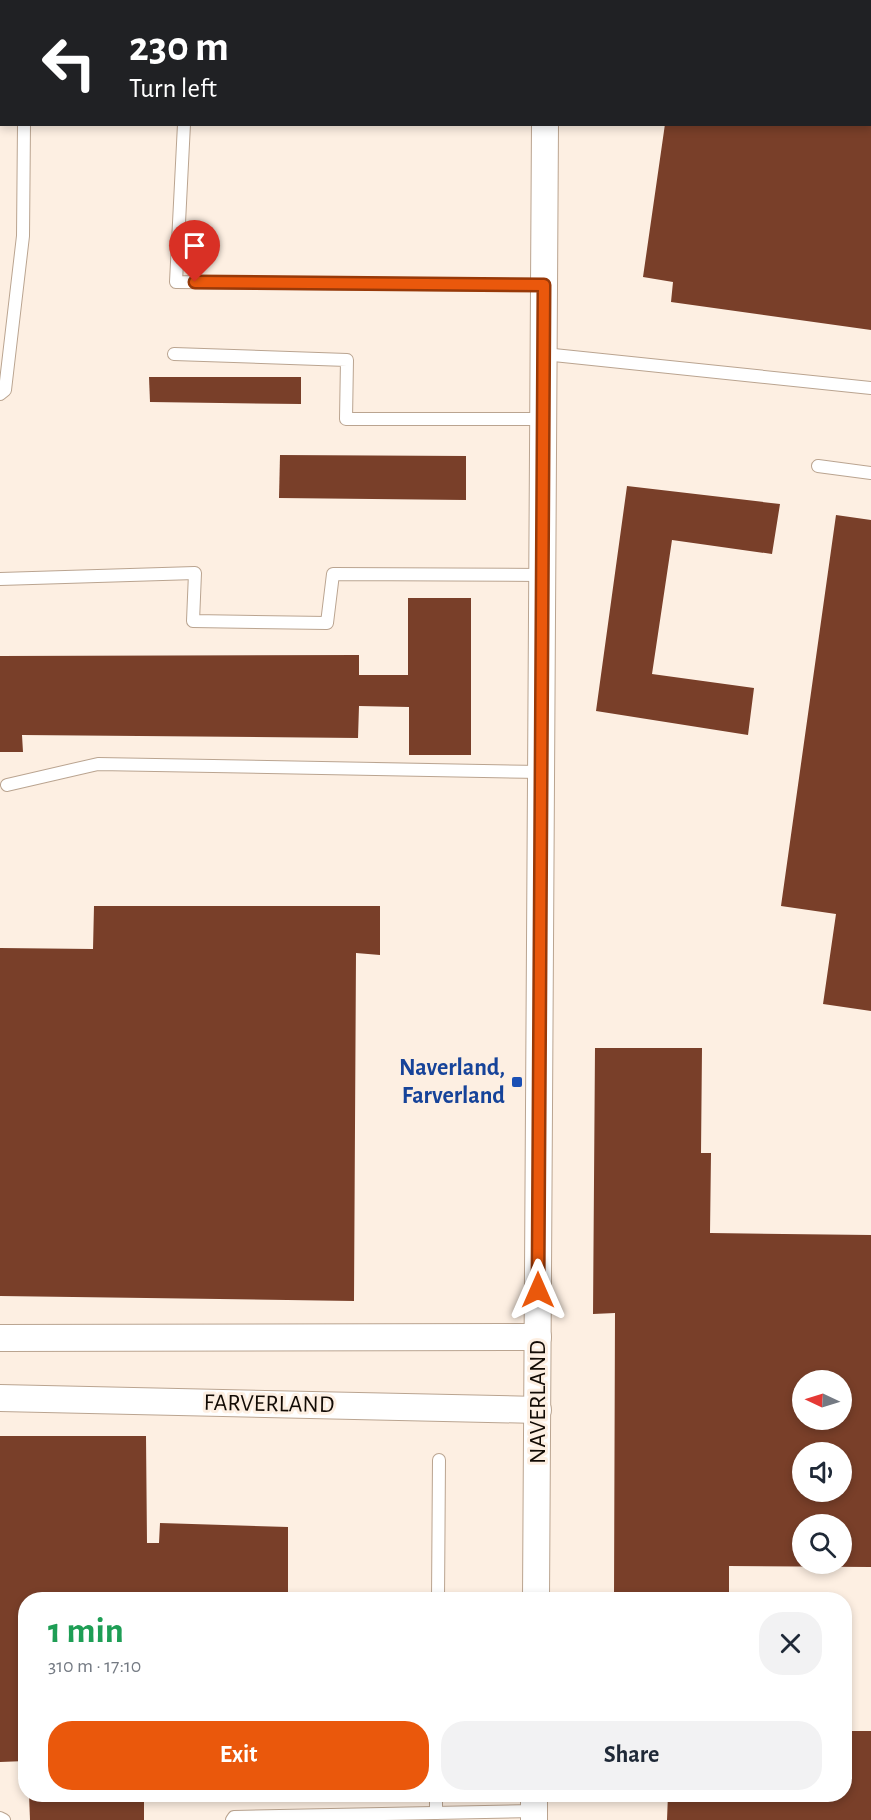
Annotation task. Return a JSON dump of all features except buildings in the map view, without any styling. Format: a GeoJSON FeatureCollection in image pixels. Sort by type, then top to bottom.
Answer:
{"type":"FeatureCollection","features":[{"type":"Feature","properties":{"kind":"street","name":"NAVERLAND"},"geometry":{"type":"LineString","coordinates":[[536,1592],[545,126]]}},
{"type":"Feature","properties":{"kind":"street"},"geometry":{"type":"LineString","coordinates":[[0,1338],[538,1337]]}},
{"type":"Feature","properties":{"kind":"street","name":"FARVERLAND"},"geometry":{"type":"LineString","coordinates":[[0,1398],[538,1410]]}},
{"type":"Feature","properties":{"kind":"lane"},"geometry":{"type":"LineString","coordinates":[[0,394],[5,390],[23,236],[24,126]]}},
{"type":"Feature","properties":{"kind":"lane"},"geometry":{"type":"LineString","coordinates":[[184,126],[176,282],[544,285]]}},
{"type":"Feature","properties":{"kind":"lane"},"geometry":{"type":"LineString","coordinates":[[174,354],[347,360],[346,419],[543,419]]}},
{"type":"Feature","properties":{"kind":"lane"},"geometry":{"type":"LineString","coordinates":[[544,354],[871,388]]}},
{"type":"Feature","properties":{"kind":"lane"},"geometry":{"type":"LineString","coordinates":[[818,466],[871,473]]}},
{"type":"Feature","properties":{"kind":"lane"},"geometry":{"type":"LineString","coordinates":[[0,579],[195,573],[193,621],[327,623],[333,574],[543,575]]}},
{"type":"Feature","properties":{"kind":"lane"},"geometry":{"type":"LineString","coordinates":[[7,785],[98,764],[541,772]]}},
{"type":"Feature","properties":{"kind":"lane"},"geometry":{"type":"LineString","coordinates":[[438,1592],[439,1460]]}},
{"type":"Feature","properties":{"kind":"lane"},"geometry":{"type":"LineString","coordinates":[[436,1802],[436,1813]]}},
{"type":"Feature","properties":{"kind":"lane"},"geometry":{"type":"LineString","coordinates":[[232,1820],[234,1817],[436,1813],[534,1808]]}},
{"type":"Feature","properties":{"kind":"place","name":"Naverland, Farverland"},"geometry":{"type":"Point","coordinates":[517,1082]}},
{"type":"Feature","properties":{"kind":"route"},"geometry":{"type":"LineString","coordinates":[[195,282],[544,285],[538,1290]]}}]}
